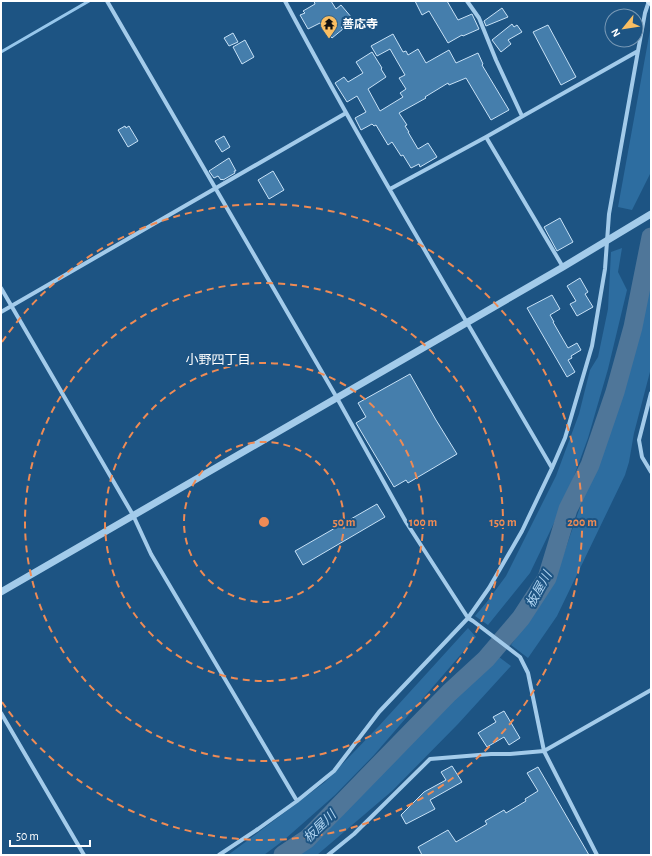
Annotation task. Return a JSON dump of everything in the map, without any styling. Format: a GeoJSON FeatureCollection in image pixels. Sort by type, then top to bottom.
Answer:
{"type":"FeatureCollection","features":[{"type":"Feature","properties":{"kind":"street"},"geometry":{"type":"LineString","coordinates":[[107,1],[337,398],[406,522],[468,618],[520,657],[528,672],[544,750],[597,855]]}},
{"type":"Feature","properties":{"kind":"street"},"geometry":{"type":"LineString","coordinates":[[285,1],[346,113],[552,468]]}},
{"type":"Feature","properties":{"kind":"street"},"geometry":{"type":"LineString","coordinates":[[467,1],[479,18],[496,60],[522,116]]}},
{"type":"Feature","properties":{"kind":"street"},"geometry":{"type":"LineString","coordinates":[[219,855],[297,801],[334,771],[379,712],[468,618],[489,588],[522,531],[565,438],[592,346],[610,239],[609,214],[645,13],[650,1]]}},
{"type":"Feature","properties":{"kind":"street"},"geometry":{"type":"LineString","coordinates":[[390,189],[486,137],[638,51]]}},
{"type":"Feature","properties":{"kind":"street"},"geometry":{"type":"LineString","coordinates":[[1,312],[346,113]]}},
{"type":"Feature","properties":{"kind":"street"},"geometry":{"type":"LineString","coordinates":[[486,137],[564,266]]}},
{"type":"Feature","properties":{"kind":"street"},"geometry":{"type":"LineString","coordinates":[[1,592],[564,266],[651,214]]}},
{"type":"Feature","properties":{"kind":"street"},"geometry":{"type":"LineString","coordinates":[[1,288],[133,515],[151,554],[297,801]]}},
{"type":"Feature","properties":{"kind":"street"},"geometry":{"type":"LineString","coordinates":[[651,393],[639,440],[642,457],[651,472]]}},
{"type":"Feature","properties":{"kind":"street"},"geometry":{"type":"LineString","coordinates":[[328,855],[354,834],[430,759],[510,754],[544,750],[651,690]]}},
{"type":"Feature","properties":{"kind":"street"},"geometry":{"type":"LineString","coordinates":[[1,713],[84,855]]}},
{"type":"Feature","properties":{"kind":"shaded area"},"geometry":{"type":"Polygon","coordinates":[[[651,25],[651,167],[650,174],[632,210],[618,207],[651,25]]]}},
{"type":"Feature","properties":{"kind":"shaded area"},"geometry":{"type":"Polygon","coordinates":[[[622,248],[618,272],[627,290],[608,369],[588,438],[566,498],[530,573],[488,625],[475,616],[506,576],[556,476],[579,414],[590,370],[598,357],[608,309],[611,252],[622,248]]]}},
{"type":"Feature","properties":{"kind":"shaded area"},"geometry":{"type":"Polygon","coordinates":[[[651,285],[651,368],[625,475],[557,616],[528,658],[511,645],[547,592],[563,556],[587,487],[606,440],[651,285]]]}},
{"type":"Feature","properties":{"kind":"shaded area"},"geometry":{"type":"Polygon","coordinates":[[[468,628],[476,637],[374,755],[335,795],[284,840],[264,855],[228,855],[325,782],[378,727],[468,628]]]}},
{"type":"Feature","properties":{"kind":"shaded area"},"geometry":{"type":"Polygon","coordinates":[[[499,657],[511,666],[458,724],[392,791],[317,855],[290,855],[366,790],[422,728],[499,657]]]}},
{"type":"Feature","properties":{"kind":"building"},"geometry":{"type":"Polygon","coordinates":[[[314,1],[331,1],[336,9],[341,5],[352,18],[341,27],[343,29],[332,38],[320,23],[308,29],[300,15],[305,13],[303,11],[315,4],[314,1]]]}},
{"type":"Feature","properties":{"kind":"building"},"geometry":{"type":"Polygon","coordinates":[[[415,1],[447,1],[458,20],[472,14],[479,29],[463,36],[462,35],[448,43],[429,11],[422,15],[415,1]]]}},
{"type":"Feature","properties":{"kind":"building"},"geometry":{"type":"Polygon","coordinates":[[[502,8],[508,17],[486,26],[484,21],[502,8]]]}},
{"type":"Feature","properties":{"kind":"building"},"geometry":{"type":"Polygon","coordinates":[[[512,24],[514,27],[517,25],[522,32],[508,40],[511,44],[501,52],[492,40],[512,24]]]}},
{"type":"Feature","properties":{"kind":"building"},"geometry":{"type":"Polygon","coordinates":[[[548,25],[576,77],[561,85],[533,32],[548,25]]]}},
{"type":"Feature","properties":{"kind":"building"},"geometry":{"type":"Polygon","coordinates":[[[233,33],[238,42],[229,46],[224,38],[233,33]]]}},
{"type":"Feature","properties":{"kind":"building"},"geometry":{"type":"Polygon","coordinates":[[[393,34],[403,52],[406,51],[408,55],[418,49],[426,63],[449,50],[456,63],[478,53],[483,64],[482,65],[509,110],[491,120],[466,78],[449,85],[448,83],[425,97],[426,98],[399,113],[407,125],[405,126],[418,149],[428,143],[437,157],[420,167],[419,164],[411,168],[403,155],[401,156],[392,142],[388,145],[376,125],[374,126],[372,124],[361,130],[355,118],[366,112],[357,96],[347,102],[335,83],[344,77],[348,82],[363,73],[356,62],[372,52],[386,77],[368,89],[380,111],[403,97],[400,93],[406,89],[399,78],[405,75],[390,49],[377,56],[371,46],[393,34]]]}},
{"type":"Feature","properties":{"kind":"building"},"geometry":{"type":"Polygon","coordinates":[[[245,40],[254,57],[242,64],[233,47],[245,40]]]}},
{"type":"Feature","properties":{"kind":"building"},"geometry":{"type":"Polygon","coordinates":[[[125,126],[126,128],[129,126],[138,141],[128,147],[118,130],[125,126]]]}},
{"type":"Feature","properties":{"kind":"building"},"geometry":{"type":"Polygon","coordinates":[[[224,136],[230,147],[222,152],[215,141],[224,136]]]}},
{"type":"Feature","properties":{"kind":"building"},"geometry":{"type":"Polygon","coordinates":[[[229,158],[236,171],[234,171],[235,173],[223,180],[221,180],[218,176],[214,178],[209,171],[229,158]]]}},
{"type":"Feature","properties":{"kind":"building"},"geometry":{"type":"Polygon","coordinates":[[[273,171],[284,190],[269,199],[258,180],[273,171]]]}},
{"type":"Feature","properties":{"kind":"building"},"geometry":{"type":"Polygon","coordinates":[[[560,218],[573,242],[557,251],[544,227],[560,218]]]}},
{"type":"Feature","properties":{"kind":"building"},"geometry":{"type":"Polygon","coordinates":[[[580,278],[588,292],[585,294],[593,307],[577,316],[570,304],[576,301],[567,286],[580,278]]]}},
{"type":"Feature","properties":{"kind":"building"},"geometry":{"type":"Polygon","coordinates":[[[552,295],[560,309],[550,315],[553,322],[568,348],[577,343],[581,350],[571,356],[572,358],[568,360],[575,372],[567,377],[527,308],[552,295]]]}},
{"type":"Feature","properties":{"kind":"building"},"geometry":{"type":"Polygon","coordinates":[[[410,374],[457,454],[408,483],[406,480],[394,487],[356,423],[366,417],[358,403],[410,374]]]}},
{"type":"Feature","properties":{"kind":"building"},"geometry":{"type":"Polygon","coordinates":[[[377,504],[385,517],[303,565],[295,551],[377,504]]]}},
{"type":"Feature","properties":{"kind":"building"},"geometry":{"type":"Polygon","coordinates":[[[504,711],[520,738],[509,745],[504,737],[487,747],[478,733],[496,722],[493,717],[504,711]]]}},
{"type":"Feature","properties":{"kind":"building"},"geometry":{"type":"Polygon","coordinates":[[[452,766],[462,782],[430,800],[435,809],[406,824],[401,815],[424,792],[446,780],[441,772],[452,766]]]}},
{"type":"Feature","properties":{"kind":"building"},"geometry":{"type":"Polygon","coordinates":[[[538,767],[589,855],[422,855],[418,847],[448,830],[456,842],[487,824],[485,821],[504,810],[506,813],[526,801],[525,799],[538,791],[527,773],[538,767]]]}},
{"type":"Feature","properties":{"kind":"waterway"},"geometry":{"type":"LineString","coordinates":[[1,52],[89,1]]}},
{"type":"Feature","properties":{"kind":"waterway","name":"板屋川"},"geometry":{"type":"LineString","coordinates":[[283,855],[307,839],[449,693],[486,659],[521,618],[547,578],[568,509],[590,465],[615,392],[633,327],[651,237]]}},
{"type":"Feature","properties":{"kind":"place","name":"善応寺"},"geometry":{"type":"Point","coordinates":[329,39]}},
{"type":"Feature","properties":{"kind":"district","name":"小野四丁目"},"geometry":{"type":"Point","coordinates":[218,359]}}]}
